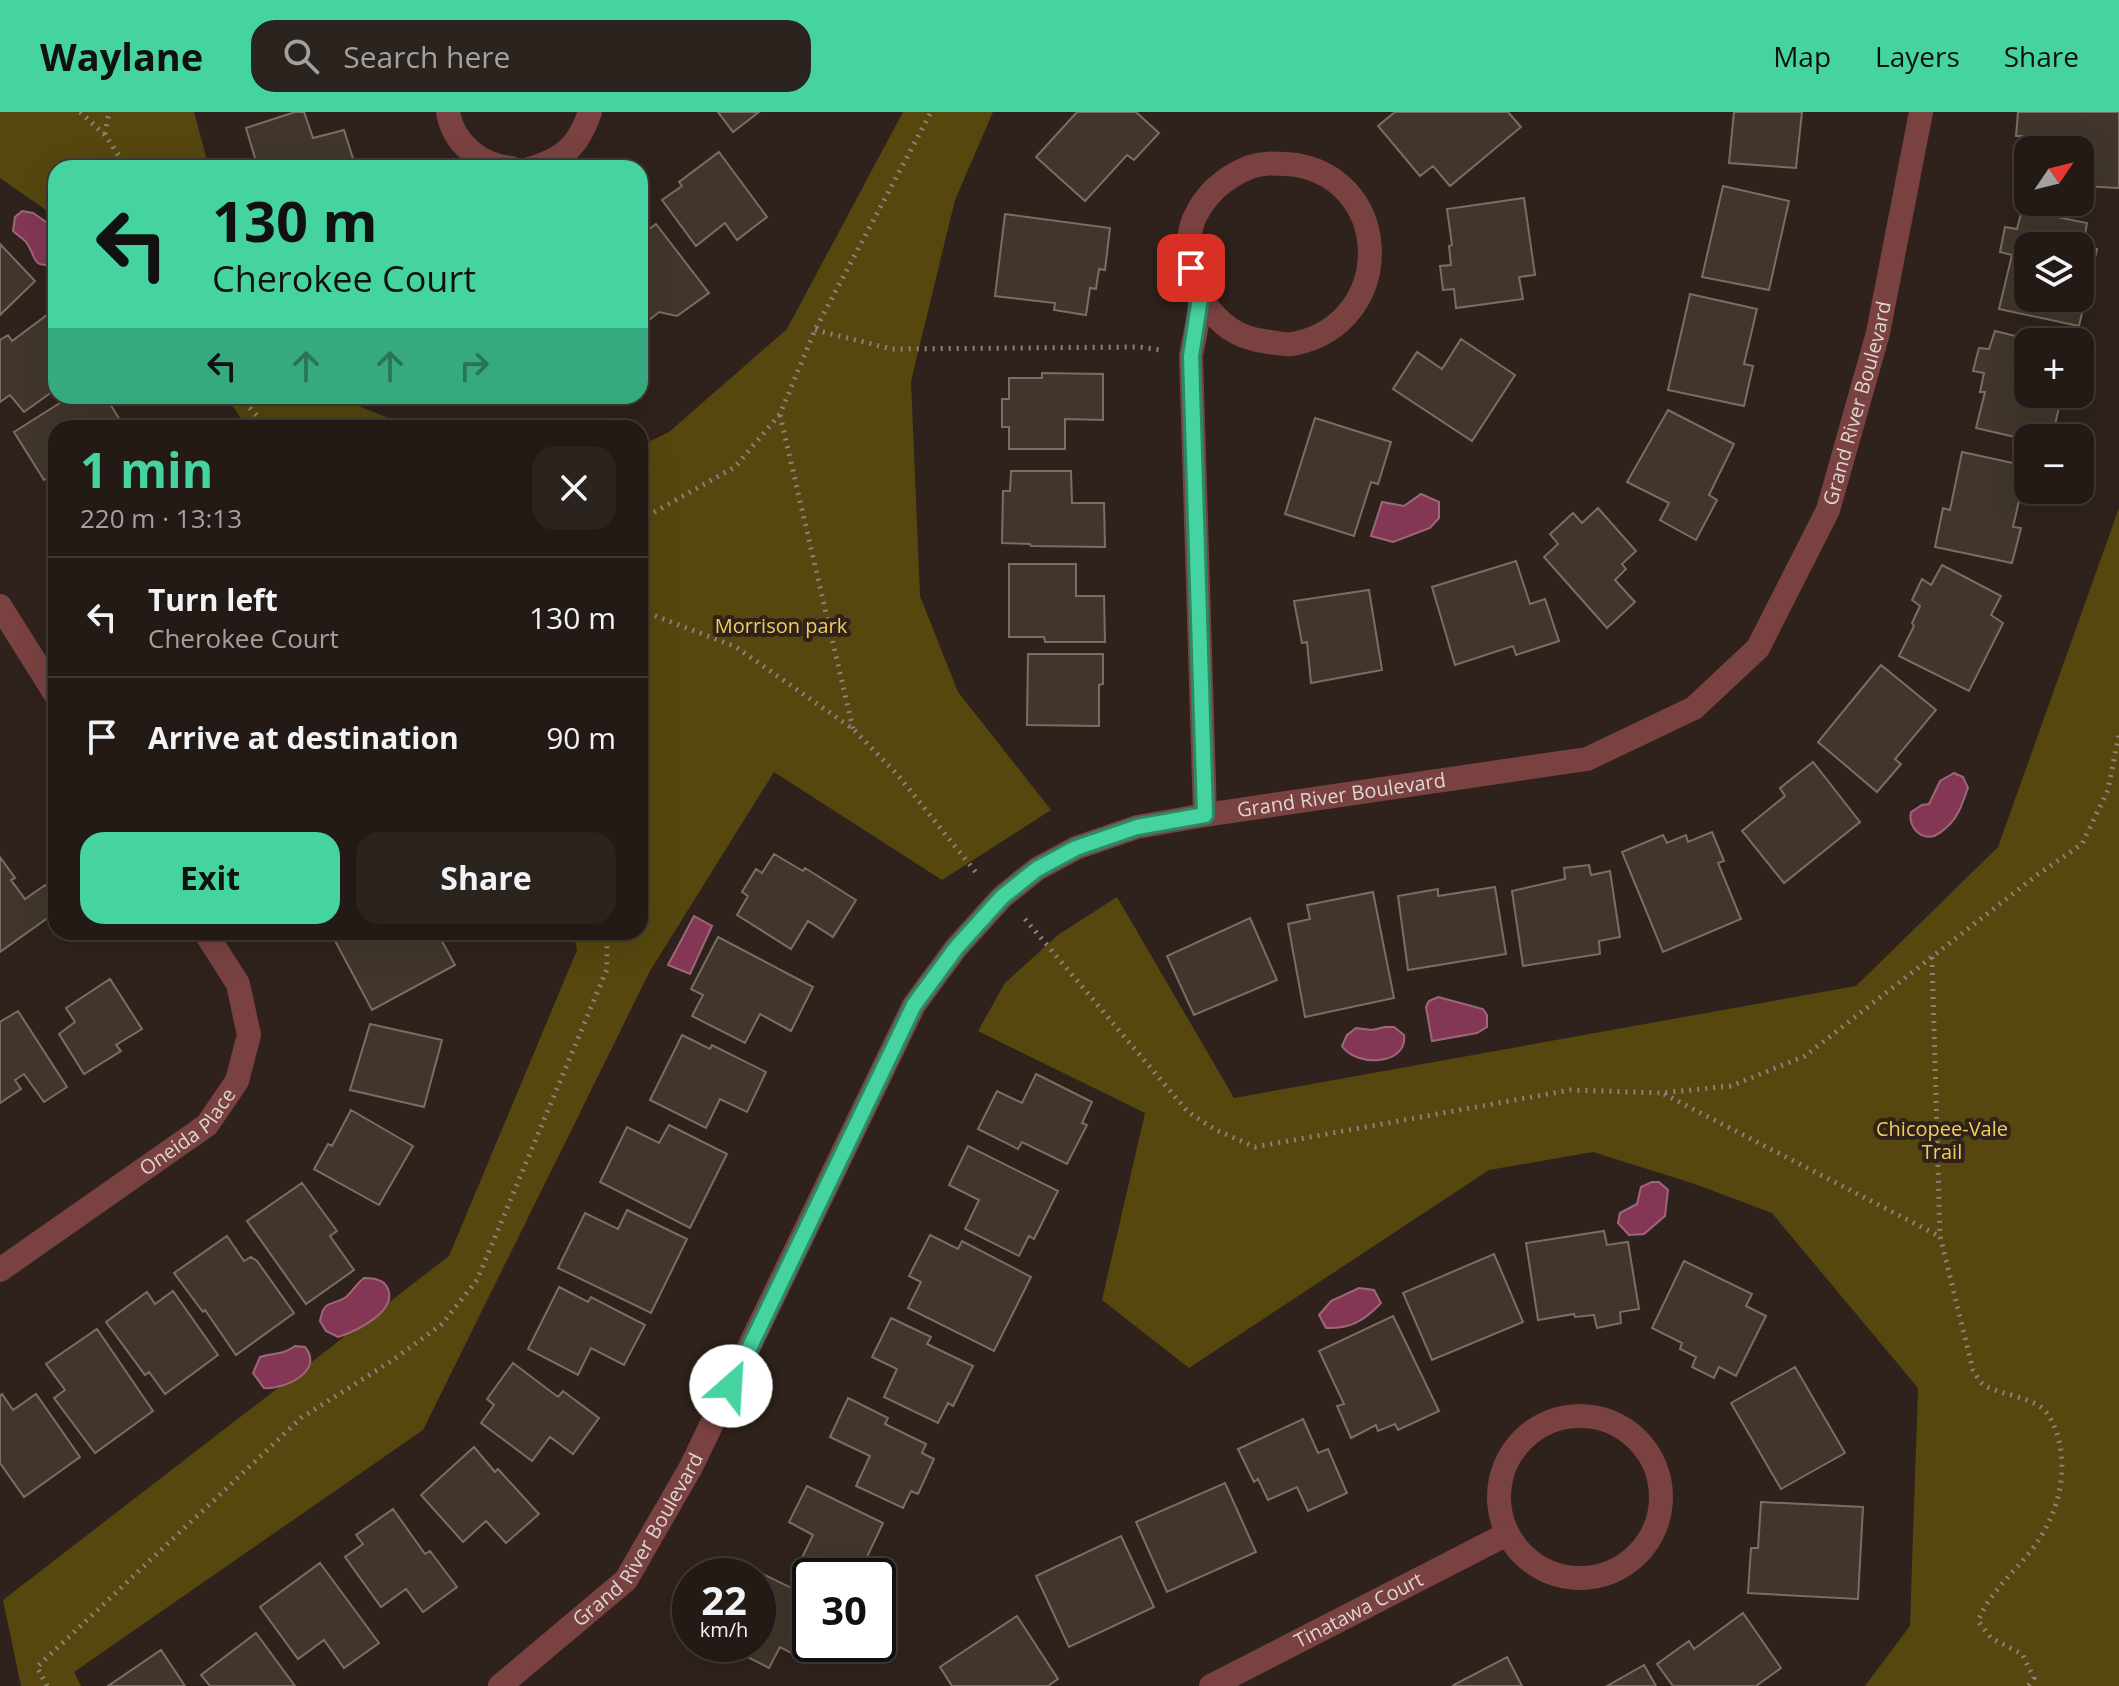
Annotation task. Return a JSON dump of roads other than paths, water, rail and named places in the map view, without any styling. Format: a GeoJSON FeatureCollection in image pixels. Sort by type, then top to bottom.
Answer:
{"type":"FeatureCollection","features":[{"type":"Feature","properties":{"kind":"street"},"geometry":{"type":"LineString","coordinates":[[448,112],[450,123],[463,145],[484,160]]}},
{"type":"Feature","properties":{"kind":"street"},"geometry":{"type":"LineString","coordinates":[[555,160],[572,148],[580,137],[590,112]]}},
{"type":"Feature","properties":{"kind":"street","name":"Grand River Boulevard"},"geometry":{"type":"LineString","coordinates":[[500,1686],[626,1580],[691,1467],[914,1005],[956,948],[1002,897],[1037,869],[1076,848],[1137,827],[1587,759],[1694,708],[1758,648],[1828,510],[1878,333],[1921,112]]}},
{"type":"Feature","properties":{"kind":"street"},"geometry":{"type":"LineString","coordinates":[[1200,298],[1220,323],[1247,339],[1290,345],[1321,336],[1345,318],[1364,292],[1371,245],[1363,214],[1335,180],[1307,165],[1264,162],[1234,174],[1209,194],[1194,221],[1188,252],[1193,284],[1200,298],[1191,356],[1205,815]]}},
{"type":"Feature","properties":{"kind":"street"},"geometry":{"type":"LineString","coordinates":[[0,606],[48,682]]}},
{"type":"Feature","properties":{"kind":"street","name":"Oneida Place"},"geometry":{"type":"LineString","coordinates":[[0,1270],[207,1125],[237,1081],[249,1035],[238,984],[210,940]]}},
{"type":"Feature","properties":{"kind":"street"},"geometry":{"type":"LineString","coordinates":[[1566,1416],[1594,1416],[1622,1426],[1644,1445],[1658,1470],[1663,1498],[1651,1538],[1633,1560],[1614,1572],[1586,1579],[1558,1576],[1524,1557],[1507,1534],[1501,1517],[1499,1488],[1507,1462],[1523,1438],[1539,1426],[1566,1416]]}},
{"type":"Feature","properties":{"kind":"street","name":"Tinatawa Court"},"geometry":{"type":"LineString","coordinates":[[1211,1686],[1507,1534]]}},
{"type":"Feature","properties":{"kind":"park label","name":"Morrison park"},"geometry":{"type":"Point","coordinates":[781,626]}},
{"type":"Feature","properties":{"kind":"park label","name":"Chicopee-Vale Trail"},"geometry":{"type":"Point","coordinates":[1942,1140]}}]}
